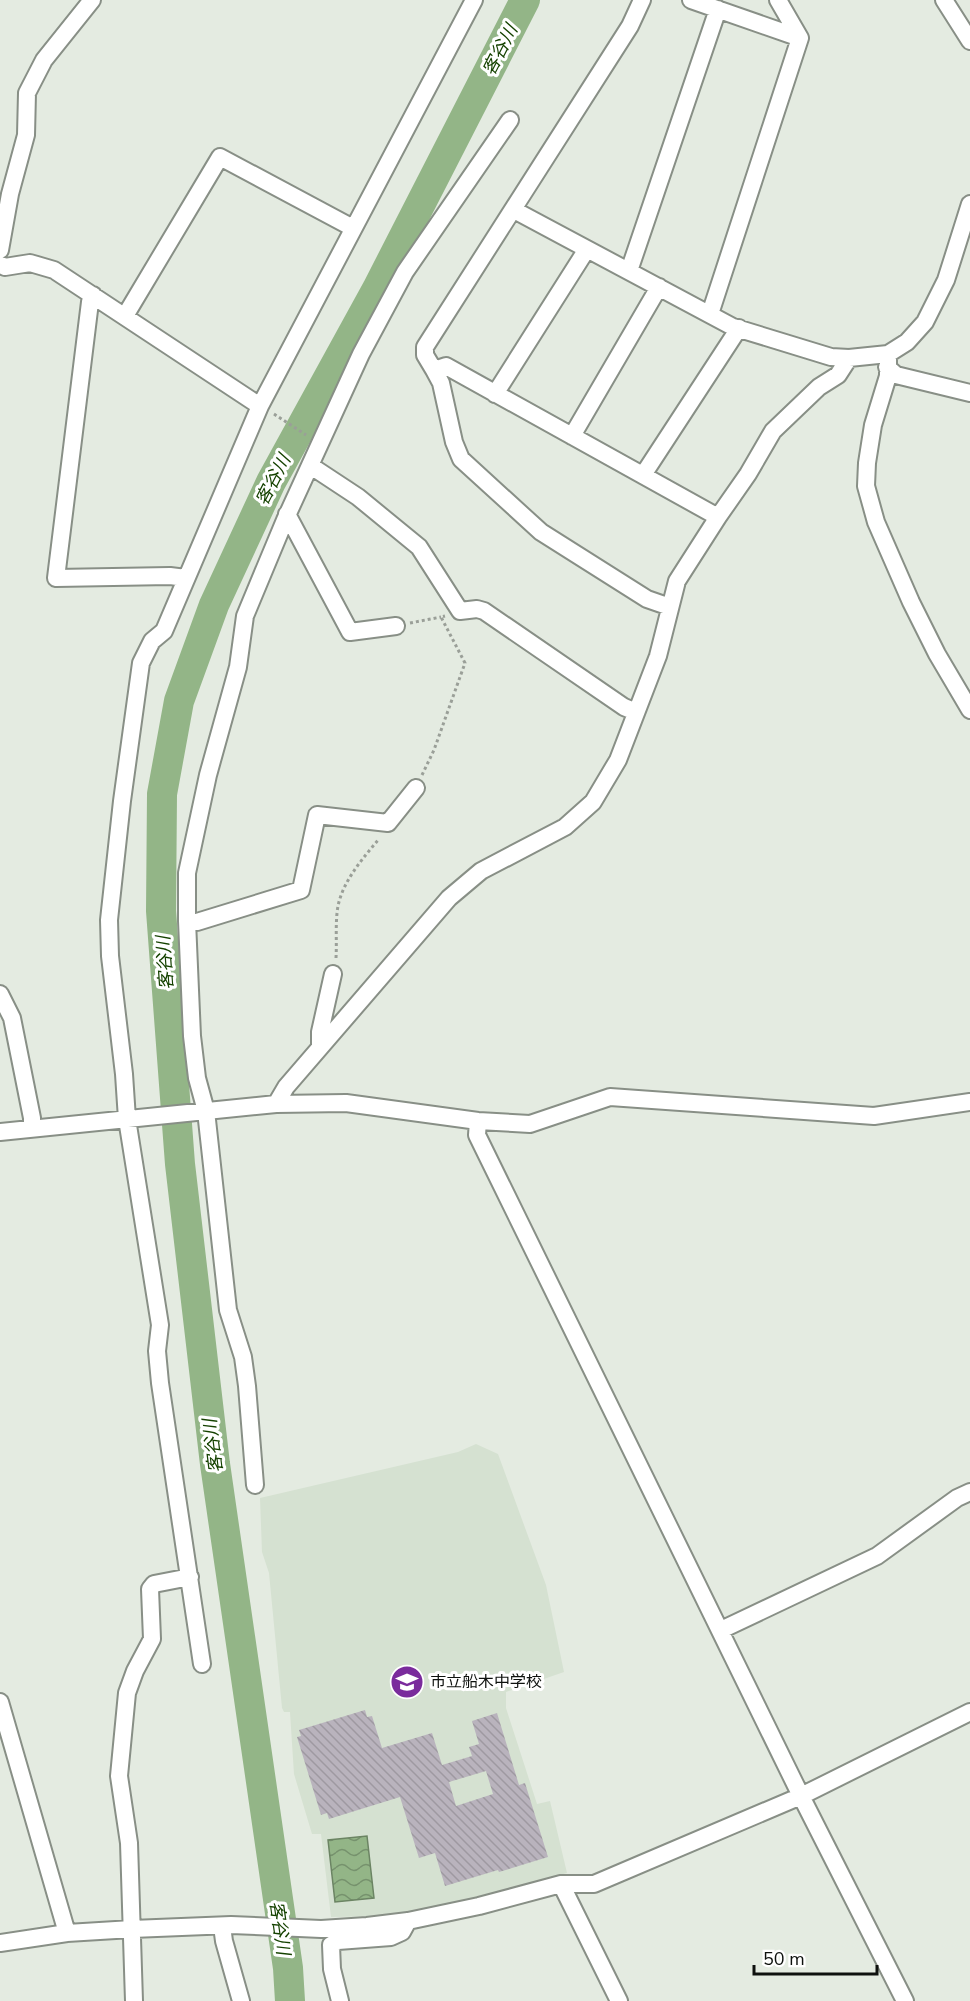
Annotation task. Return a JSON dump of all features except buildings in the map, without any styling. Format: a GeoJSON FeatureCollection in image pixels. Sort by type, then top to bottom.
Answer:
{"type":"FeatureCollection","features":[{"type":"Feature","properties":{"kind":"street"},"geometry":{"type":"LineString","coordinates":[[0,250],[10,194],[26,135],[27,93],[44,60],[92,0]]}},
{"type":"Feature","properties":{"kind":"street"},"geometry":{"type":"LineString","coordinates":[[202,1664],[160,1383],[157,1352],[159,1325],[110,956],[109,920],[122,801],[141,663],[152,641],[164,631],[263,408],[353,228],[474,0]]}},
{"type":"Feature","properties":{"kind":"street"},"geometry":{"type":"LineString","coordinates":[[642,0],[630,26],[424,347],[425,355],[441,383],[454,442],[461,459],[541,532],[647,599],[670,606]]}},
{"type":"Feature","properties":{"kind":"street"},"geometry":{"type":"LineString","coordinates":[[691,0],[800,38]]}},
{"type":"Feature","properties":{"kind":"street"},"geometry":{"type":"LineString","coordinates":[[710,314],[800,38],[778,0]]}},
{"type":"Feature","properties":{"kind":"street"},"geometry":{"type":"LineString","coordinates":[[944,0],[970,41]]}},
{"type":"Feature","properties":{"kind":"street"},"geometry":{"type":"LineString","coordinates":[[629,271],[718,9]]}},
{"type":"Feature","properties":{"kind":"street"},"geometry":{"type":"LineString","coordinates":[[255,1485],[243,1356],[228,1310],[192,1036],[187,921],[188,873],[208,775],[238,667],[245,616],[287,514],[361,354],[405,273],[510,120]]}},
{"type":"Feature","properties":{"kind":"street"},"geometry":{"type":"LineString","coordinates":[[125,316],[220,157],[353,228]]}},
{"type":"Feature","properties":{"kind":"street"},"geometry":{"type":"LineString","coordinates":[[514,210],[739,328],[831,357],[887,360],[925,322],[946,280],[970,204]]}},
{"type":"Feature","properties":{"kind":"street"},"geometry":{"type":"LineString","coordinates":[[495,394],[587,249]]}},
{"type":"Feature","properties":{"kind":"street"},"geometry":{"type":"LineString","coordinates":[[0,265],[5,267],[30,263],[54,270],[263,408]]}},
{"type":"Feature","properties":{"kind":"street"},"geometry":{"type":"LineString","coordinates":[[572,436],[660,287]]}},
{"type":"Feature","properties":{"kind":"street"},"geometry":{"type":"LineString","coordinates":[[93,295],[90,302],[56,578],[170,576],[186,578]]}},
{"type":"Feature","properties":{"kind":"street"},"geometry":{"type":"LineString","coordinates":[[643,475],[739,328]]}},
{"type":"Feature","properties":{"kind":"street"},"geometry":{"type":"LineString","coordinates":[[276,1104],[286,1087],[449,898],[481,871],[565,827],[593,802],[618,760],[658,656],[677,581],[717,517],[748,474],[773,431],[819,387],[838,375],[849,358]]}},
{"type":"Feature","properties":{"kind":"street"},"geometry":{"type":"LineString","coordinates":[[887,360],[896,375],[970,393]]}},
{"type":"Feature","properties":{"kind":"street"},"geometry":{"type":"LineString","coordinates":[[887,360],[888,376],[873,425],[866,486],[876,522],[910,602],[970,710]]}},
{"type":"Feature","properties":{"kind":"street"},"geometry":{"type":"LineString","coordinates":[[434,370],[446,366],[717,517]]}},
{"type":"Feature","properties":{"kind":"street"},"geometry":{"type":"LineString","coordinates":[[311,466],[358,497],[419,547],[460,611],[477,609],[484,611],[624,707],[636,712]]}},
{"type":"Feature","properties":{"kind":"street"},"geometry":{"type":"LineString","coordinates":[[287,514],[350,632],[396,626]]}},
{"type":"Feature","properties":{"kind":"street"},"geometry":{"type":"LineString","coordinates":[[187,921],[197,922],[301,890],[317,815],[387,823],[416,788]]}},
{"type":"Feature","properties":{"kind":"street"},"geometry":{"type":"LineString","coordinates":[[320,1047],[320,1032],[333,974]]}},
{"type":"Feature","properties":{"kind":"street"},"geometry":{"type":"LineString","coordinates":[[0,994],[12,1018],[32,1128]]}},
{"type":"Feature","properties":{"kind":"street"},"geometry":{"type":"LineString","coordinates":[[0,1132],[276,1104],[346,1102],[478,1121],[530,1124],[610,1097],[874,1116],[970,1102]]}},
{"type":"Feature","properties":{"kind":"street"},"geometry":{"type":"LineString","coordinates":[[478,1121],[477,1135],[801,1796],[905,2001]]}},
{"type":"Feature","properties":{"kind":"street"},"geometry":{"type":"LineString","coordinates":[[721,1630],[877,1556],[957,1498],[970,1492]]}},
{"type":"Feature","properties":{"kind":"street"},"geometry":{"type":"LineString","coordinates":[[134,2001],[129,1843],[119,1776],[127,1693],[135,1671],[152,1639],[150,1589],[154,1584],[190,1577]]}},
{"type":"Feature","properties":{"kind":"street"},"geometry":{"type":"LineString","coordinates":[[0,1702],[68,1933]]}},
{"type":"Feature","properties":{"kind":"street"},"geometry":{"type":"LineString","coordinates":[[0,1943],[68,1933],[132,1929],[226,1925],[321,1929],[367,1926],[408,1921],[561,1884],[594,1884],[801,1796],[970,1712]]}},
{"type":"Feature","properties":{"kind":"street"},"geometry":{"type":"LineString","coordinates":[[561,1884],[619,2001]]}},
{"type":"Feature","properties":{"kind":"street"},"geometry":{"type":"LineString","coordinates":[[340,2001],[332,1969],[331,1945],[338,1941],[391,1937],[402,1932],[408,1921]]}},
{"type":"Feature","properties":{"kind":"street"},"geometry":{"type":"LineString","coordinates":[[226,1925],[224,1941],[241,2001]]}},
{"type":"Feature","properties":{"kind":"path"},"geometry":{"type":"LineString","coordinates":[[263,408],[314,440]]}},
{"type":"Feature","properties":{"kind":"path"},"geometry":{"type":"LineString","coordinates":[[396,626],[460,611]]}},
{"type":"Feature","properties":{"kind":"path"},"geometry":{"type":"LineString","coordinates":[[416,788],[434,750],[465,663],[441,617]]}},
{"type":"Feature","properties":{"kind":"path"},"geometry":{"type":"LineString","coordinates":[[333,974],[338,906],[358,866],[389,827],[387,823]]}},
{"type":"Feature","properties":{"kind":"shaded area","name":"市立船木中学校"},"geometry":{"type":"Polygon","coordinates":[[[476,1444],[498,1454],[546,1585],[564,1672],[506,1692],[506,1708],[537,1804],[550,1801],[567,1873],[487,1895],[390,1916],[331,1917],[321,1834],[312,1834],[294,1774],[290,1712],[284,1712],[282,1708],[269,1573],[262,1552],[260,1498],[458,1452],[476,1444]]]}},
{"type":"Feature","properties":{"kind":"water"},"geometry":{"type":"Polygon","coordinates":[[[367,1836],[374,1898],[335,1902],[328,1840],[367,1836]]]}},
{"type":"Feature","properties":{"kind":"waterway","name":"客谷川"},"geometry":{"type":"LineString","coordinates":[[290,2001],[288,1968],[215,1464],[180,1164],[161,911],[162,794],[179,701],[214,605],[271,482],[377,289],[525,0]]}},
{"type":"Feature","properties":{"kind":"place","name":"市立船木中学校"},"geometry":{"type":"Point","coordinates":[407,1682]}}]}
